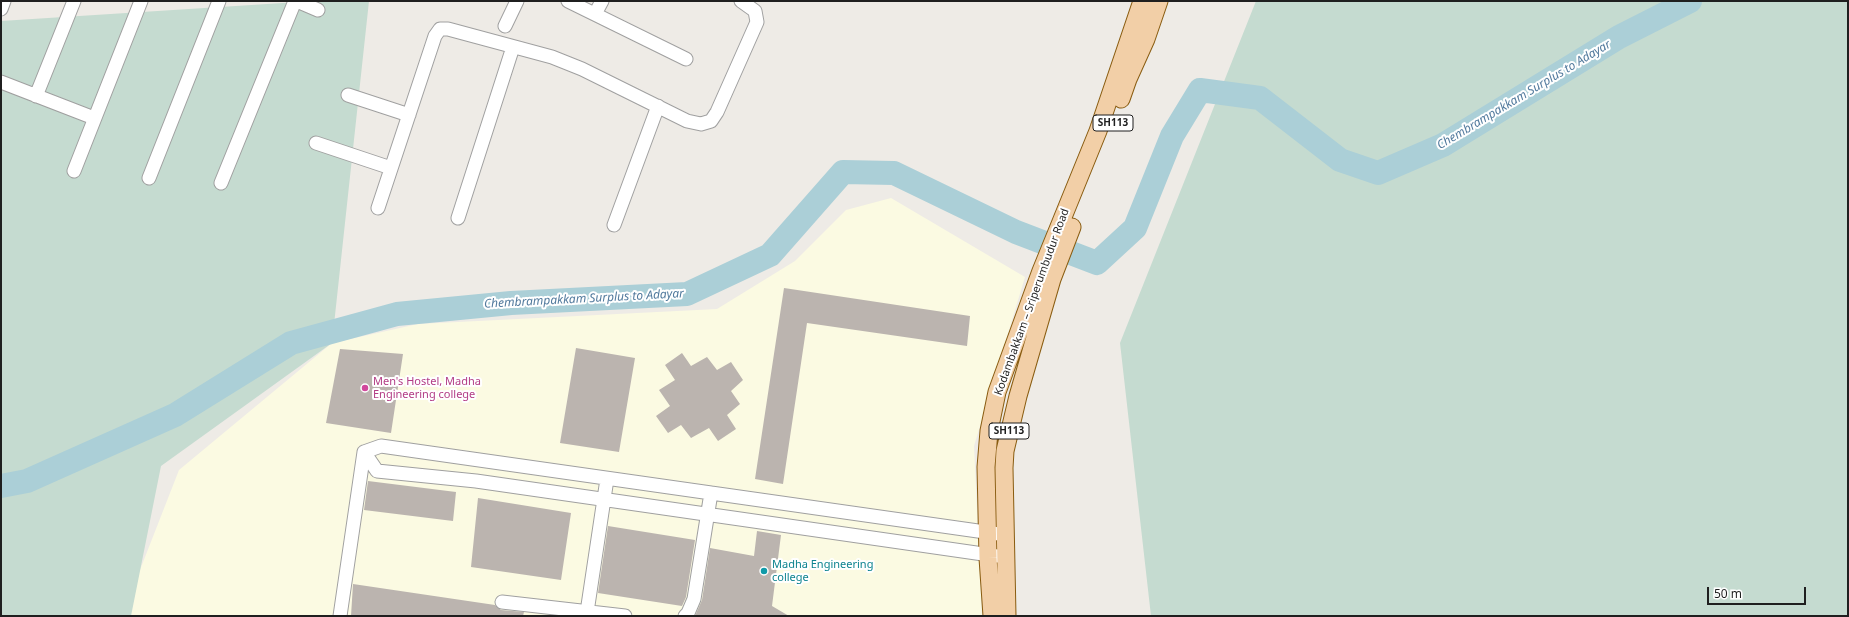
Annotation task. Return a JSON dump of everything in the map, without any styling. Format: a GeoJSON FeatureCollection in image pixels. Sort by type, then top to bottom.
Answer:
{"type":"FeatureCollection","features":[{"type":"Feature","properties":{"kind":"main road","name":"Kodambakkam – Sriperumbudur Road"},"geometry":{"type":"LineString","coordinates":[[1007,616],[1004,468],[1007,438],[1048,292],[1058,247],[1142,1]]}},
{"type":"Feature","properties":{"kind":"main road","name":"Kodambakkam – Sriperumbudur Road"},"geometry":{"type":"LineString","coordinates":[[992,616],[988,555],[986,467],[992,413],[997,392],[1160,1]]}},
{"type":"Feature","properties":{"kind":"street"},"geometry":{"type":"LineString","coordinates":[[1,8],[4,1]]}},
{"type":"Feature","properties":{"kind":"street"},"geometry":{"type":"LineString","coordinates":[[36,96],[74,1]]}},
{"type":"Feature","properties":{"kind":"street"},"geometry":{"type":"LineString","coordinates":[[74,171],[140,1]]}},
{"type":"Feature","properties":{"kind":"street"},"geometry":{"type":"LineString","coordinates":[[149,178],[220,1]]}},
{"type":"Feature","properties":{"kind":"street"},"geometry":{"type":"LineString","coordinates":[[222,183],[296,1],[318,10]]}},
{"type":"Feature","properties":{"kind":"street"},"geometry":{"type":"LineString","coordinates":[[505,26],[517,1]]}},
{"type":"Feature","properties":{"kind":"street"},"geometry":{"type":"LineString","coordinates":[[568,1],[686,59]]}},
{"type":"Feature","properties":{"kind":"street"},"geometry":{"type":"LineString","coordinates":[[595,14],[602,1]]}},
{"type":"Feature","properties":{"kind":"street"},"geometry":{"type":"LineString","coordinates":[[378,208],[435,36],[440,29],[448,29],[552,57],[582,68],[687,121],[701,124],[711,121],[717,112],[757,22],[755,11],[741,1]]}},
{"type":"Feature","properties":{"kind":"street"},"geometry":{"type":"LineString","coordinates":[[458,218],[513,47]]}},
{"type":"Feature","properties":{"kind":"street"},"geometry":{"type":"LineString","coordinates":[[1,82],[94,118]]}},
{"type":"Feature","properties":{"kind":"street"},"geometry":{"type":"LineString","coordinates":[[348,96],[409,115]]}},
{"type":"Feature","properties":{"kind":"street"},"geometry":{"type":"LineString","coordinates":[[614,225],[658,106]]}},
{"type":"Feature","properties":{"kind":"street"},"geometry":{"type":"LineString","coordinates":[[316,143],[391,168]]}},
{"type":"Feature","properties":{"kind":"street"},"geometry":{"type":"LineString","coordinates":[[364,452],[381,446],[1006,535]]}},
{"type":"Feature","properties":{"kind":"street"},"geometry":{"type":"LineString","coordinates":[[364,452],[377,471],[476,481],[1006,558]]}},
{"type":"Feature","properties":{"kind":"street"},"geometry":{"type":"LineString","coordinates":[[340,616],[364,452]]}},
{"type":"Feature","properties":{"kind":"street"},"geometry":{"type":"LineString","coordinates":[[587,612],[607,478]]}},
{"type":"Feature","properties":{"kind":"street"},"geometry":{"type":"LineString","coordinates":[[685,616],[688,613],[694,599],[711,493]]}},
{"type":"Feature","properties":{"kind":"street"},"geometry":{"type":"LineString","coordinates":[[502,602],[625,616]]}},
{"type":"Feature","properties":{"kind":"shaded area"},"geometry":{"type":"Polygon","coordinates":[[[314,1],[369,1],[332,343],[161,466],[131,616],[1,616],[1,21],[314,1]]]}},
{"type":"Feature","properties":{"kind":"shaded area"},"geometry":{"type":"Polygon","coordinates":[[[1256,1],[1848,1],[1848,616],[1151,616],[1120,343],[1256,1]]]}},
{"type":"Feature","properties":{"kind":"shaded area"},"geometry":{"type":"Polygon","coordinates":[[[891,198],[1025,277],[974,446],[982,616],[122,616],[179,470],[332,343],[418,324],[717,309],[795,261],[846,210],[891,198]]]}},
{"type":"Feature","properties":{"kind":"building"},"geometry":{"type":"Polygon","coordinates":[[[784,288],[970,316],[967,346],[807,323],[783,484],[755,479],[784,288]]]}},
{"type":"Feature","properties":{"kind":"building"},"geometry":{"type":"Polygon","coordinates":[[[576,348],[635,358],[619,452],[560,443],[576,348]]]}},
{"type":"Feature","properties":{"kind":"building","name":"Men's Hostel, Madha Engineering college"},"geometry":{"type":"Polygon","coordinates":[[[340,349],[403,354],[391,433],[326,423],[340,349]]]}},
{"type":"Feature","properties":{"kind":"building"},"geometry":{"type":"Polygon","coordinates":[[[682,353],[691,366],[707,357],[717,370],[731,362],[743,380],[731,391],[740,404],[727,415],[736,429],[718,441],[709,428],[691,438],[681,425],[668,433],[656,416],[670,406],[659,390],[675,380],[665,365],[682,353]]]}},
{"type":"Feature","properties":{"kind":"building"},"geometry":{"type":"Polygon","coordinates":[[[368,481],[456,492],[453,521],[364,510],[368,481]]]}},
{"type":"Feature","properties":{"kind":"building"},"geometry":{"type":"Polygon","coordinates":[[[478,498],[571,513],[561,580],[471,567],[478,498]]]}},
{"type":"Feature","properties":{"kind":"building"},"geometry":{"type":"Polygon","coordinates":[[[608,526],[695,540],[686,597],[682,606],[598,593],[608,526]]]}},
{"type":"Feature","properties":{"kind":"building"},"geometry":{"type":"Polygon","coordinates":[[[757,531],[781,535],[772,606],[789,616],[695,616],[702,600],[710,548],[754,556],[757,531]]]}},
{"type":"Feature","properties":{"kind":"building"},"geometry":{"type":"Polygon","coordinates":[[[353,584],[495,605],[501,610],[524,612],[523,616],[351,616],[353,584]]]}},
{"type":"Feature","properties":{"kind":"waterway","name":"Chembrampakkam Surplus to Adayar"},"geometry":{"type":"LineString","coordinates":[[1,486],[27,481],[175,415],[291,343],[397,314],[511,303],[687,294],[770,255],[843,172],[894,173],[1016,232],[1097,263],[1135,228],[1172,136],[1200,90],[1260,98],[1340,160],[1378,173],[1443,145],[1619,37],[1690,1]]}},
{"type":"Feature","properties":{"kind":"place","name":"Men's Hostel, Madha Engineering college"},"geometry":{"type":"Point","coordinates":[365,388]}},
{"type":"Feature","properties":{"kind":"place","name":"Madha Engineering college"},"geometry":{"type":"Point","coordinates":[764,571]}}]}
